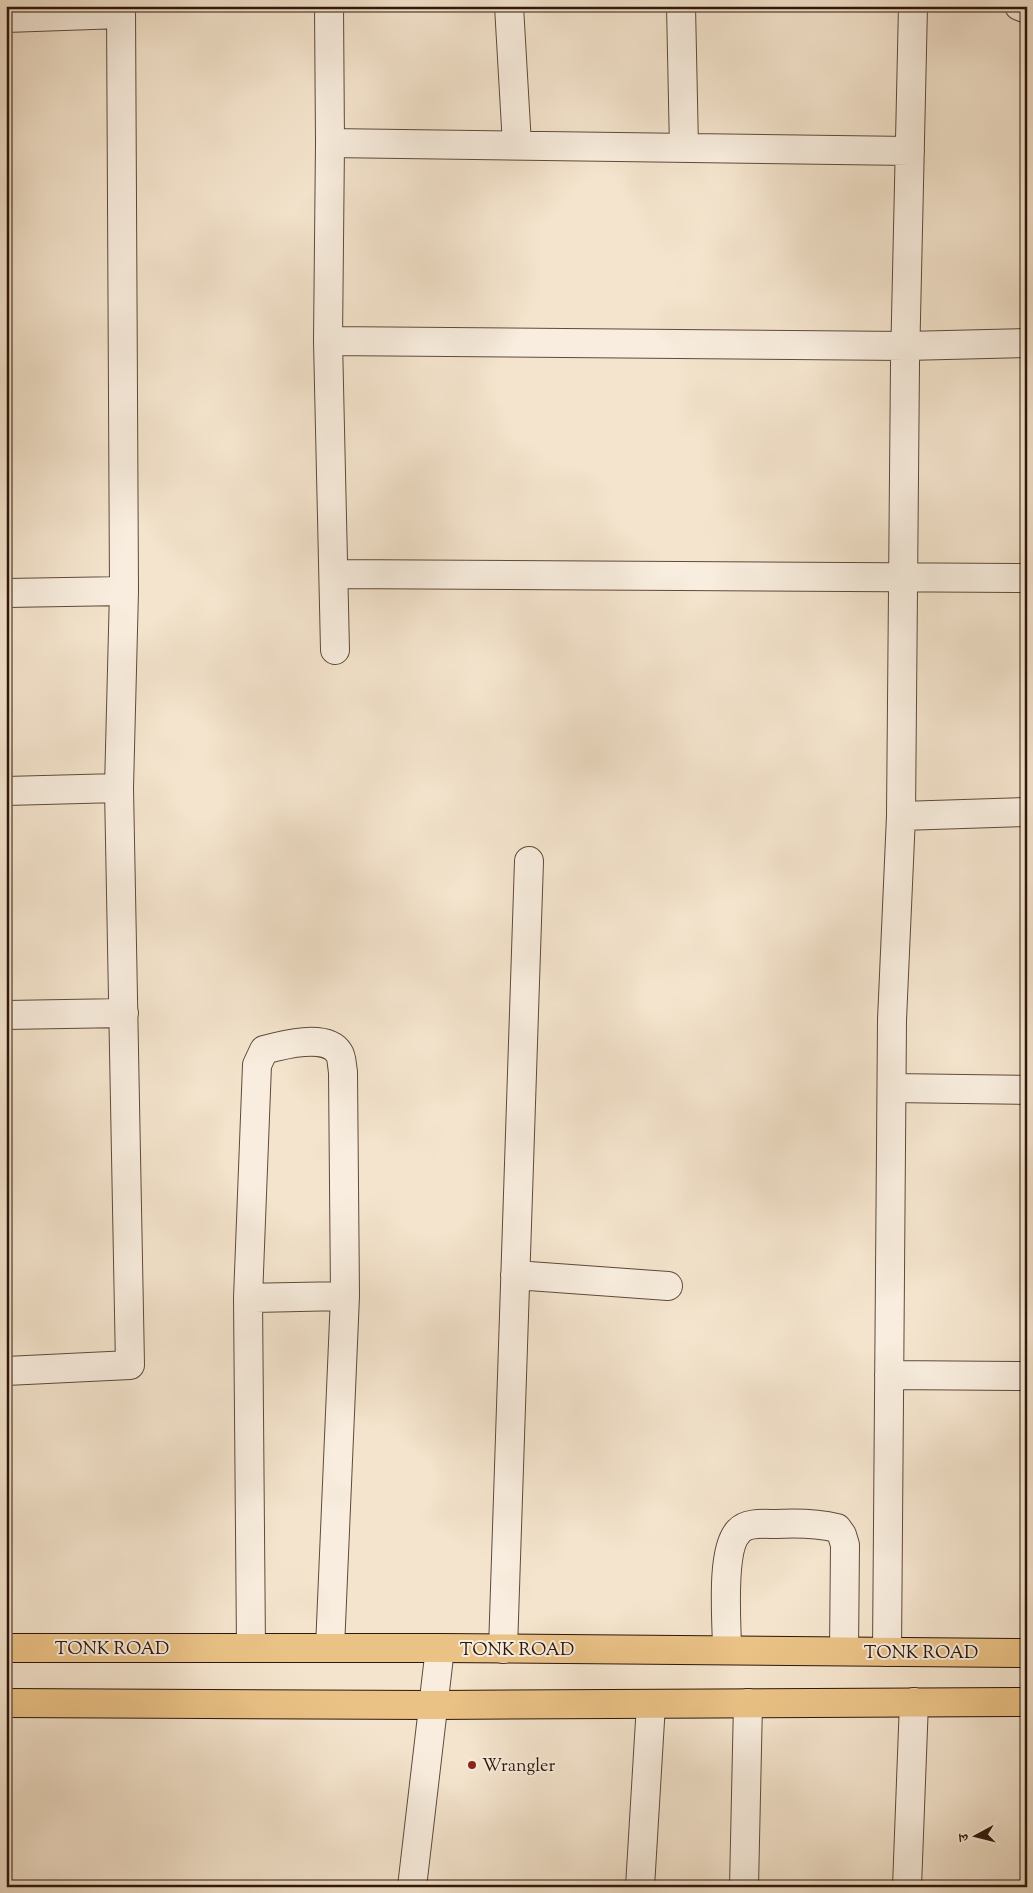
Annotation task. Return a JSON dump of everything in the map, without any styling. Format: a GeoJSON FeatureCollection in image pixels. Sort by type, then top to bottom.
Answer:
{"type":"FeatureCollection","features":[{"type":"Feature","properties":{"kind":"main road","name":"TONK ROAD"},"geometry":{"type":"LineString","coordinates":[[6,1648],[440,1648],[1027,1652]]}},
{"type":"Feature","properties":{"kind":"main road"},"geometry":{"type":"LineString","coordinates":[[6,1703],[650,1704],[1027,1702]]}},
{"type":"Feature","properties":{"kind":"street"},"geometry":{"type":"LineString","coordinates":[[329,6],[328,341],[335,650]]}},
{"type":"Feature","properties":{"kind":"street"},"geometry":{"type":"LineString","coordinates":[[509,6],[517,145]]}},
{"type":"Feature","properties":{"kind":"street"},"geometry":{"type":"LineString","coordinates":[[681,6],[684,148]]}},
{"type":"Feature","properties":{"kind":"street"},"geometry":{"type":"LineString","coordinates":[[887,1652],[892,1020],[901,816],[906,346],[913,6]]}},
{"type":"Feature","properties":{"kind":"street"},"geometry":{"type":"LineString","coordinates":[[1020,6],[1027,9]]}},
{"type":"Feature","properties":{"kind":"street"},"geometry":{"type":"LineString","coordinates":[[6,18],[121,10],[124,591],[120,788],[130,1366],[6,1371]]}},
{"type":"Feature","properties":{"kind":"street"},"geometry":{"type":"LineString","coordinates":[[330,143],[910,151]]}},
{"type":"Feature","properties":{"kind":"street"},"geometry":{"type":"LineString","coordinates":[[328,341],[906,346],[1027,343]]}},
{"type":"Feature","properties":{"kind":"street"},"geometry":{"type":"LineString","coordinates":[[334,574],[1027,578]]}},
{"type":"Feature","properties":{"kind":"street"},"geometry":{"type":"LineString","coordinates":[[6,593],[124,591]]}},
{"type":"Feature","properties":{"kind":"street"},"geometry":{"type":"LineString","coordinates":[[6,791],[120,788]]}},
{"type":"Feature","properties":{"kind":"street"},"geometry":{"type":"LineString","coordinates":[[901,816],[1027,812]]}},
{"type":"Feature","properties":{"kind":"street"},"geometry":{"type":"LineString","coordinates":[[503,1649],[529,860]]}},
{"type":"Feature","properties":{"kind":"street"},"geometry":{"type":"LineString","coordinates":[[6,1015],[124,1013]]}},
{"type":"Feature","properties":{"kind":"street"},"geometry":{"type":"LineString","coordinates":[[251,1648],[248,1298],[257,1065],[264,1050],[277,1046],[315,1041],[330,1044],[340,1053],[343,1072],[345,1296],[330,1648]]}},
{"type":"Feature","properties":{"kind":"street"},"geometry":{"type":"LineString","coordinates":[[892,1088],[1027,1090]]}},
{"type":"Feature","properties":{"kind":"street"},"geometry":{"type":"LineString","coordinates":[[515,1276],[668,1286]]}},
{"type":"Feature","properties":{"kind":"street"},"geometry":{"type":"LineString","coordinates":[[248,1298],[345,1296]]}},
{"type":"Feature","properties":{"kind":"street"},"geometry":{"type":"LineString","coordinates":[[889,1376],[1027,1376]]}},
{"type":"Feature","properties":{"kind":"street"},"geometry":{"type":"LineString","coordinates":[[728,1650],[727,1561],[733,1538],[740,1529],[752,1525],[792,1523],[821,1524],[837,1528],[842,1534],[845,1559],[844,1651]]}},
{"type":"Feature","properties":{"kind":"street"},"geometry":{"type":"LineString","coordinates":[[412,1887],[440,1648]]}},
{"type":"Feature","properties":{"kind":"street"},"geometry":{"type":"LineString","coordinates":[[907,1887],[914,1702]]}},
{"type":"Feature","properties":{"kind":"street"},"geometry":{"type":"LineString","coordinates":[[744,1887],[748,1703]]}},
{"type":"Feature","properties":{"kind":"street"},"geometry":{"type":"LineString","coordinates":[[640,1887],[650,1704]]}},
{"type":"Feature","properties":{"kind":"place","name":"Wrangler"},"geometry":{"type":"Point","coordinates":[472,1765]}}]}
